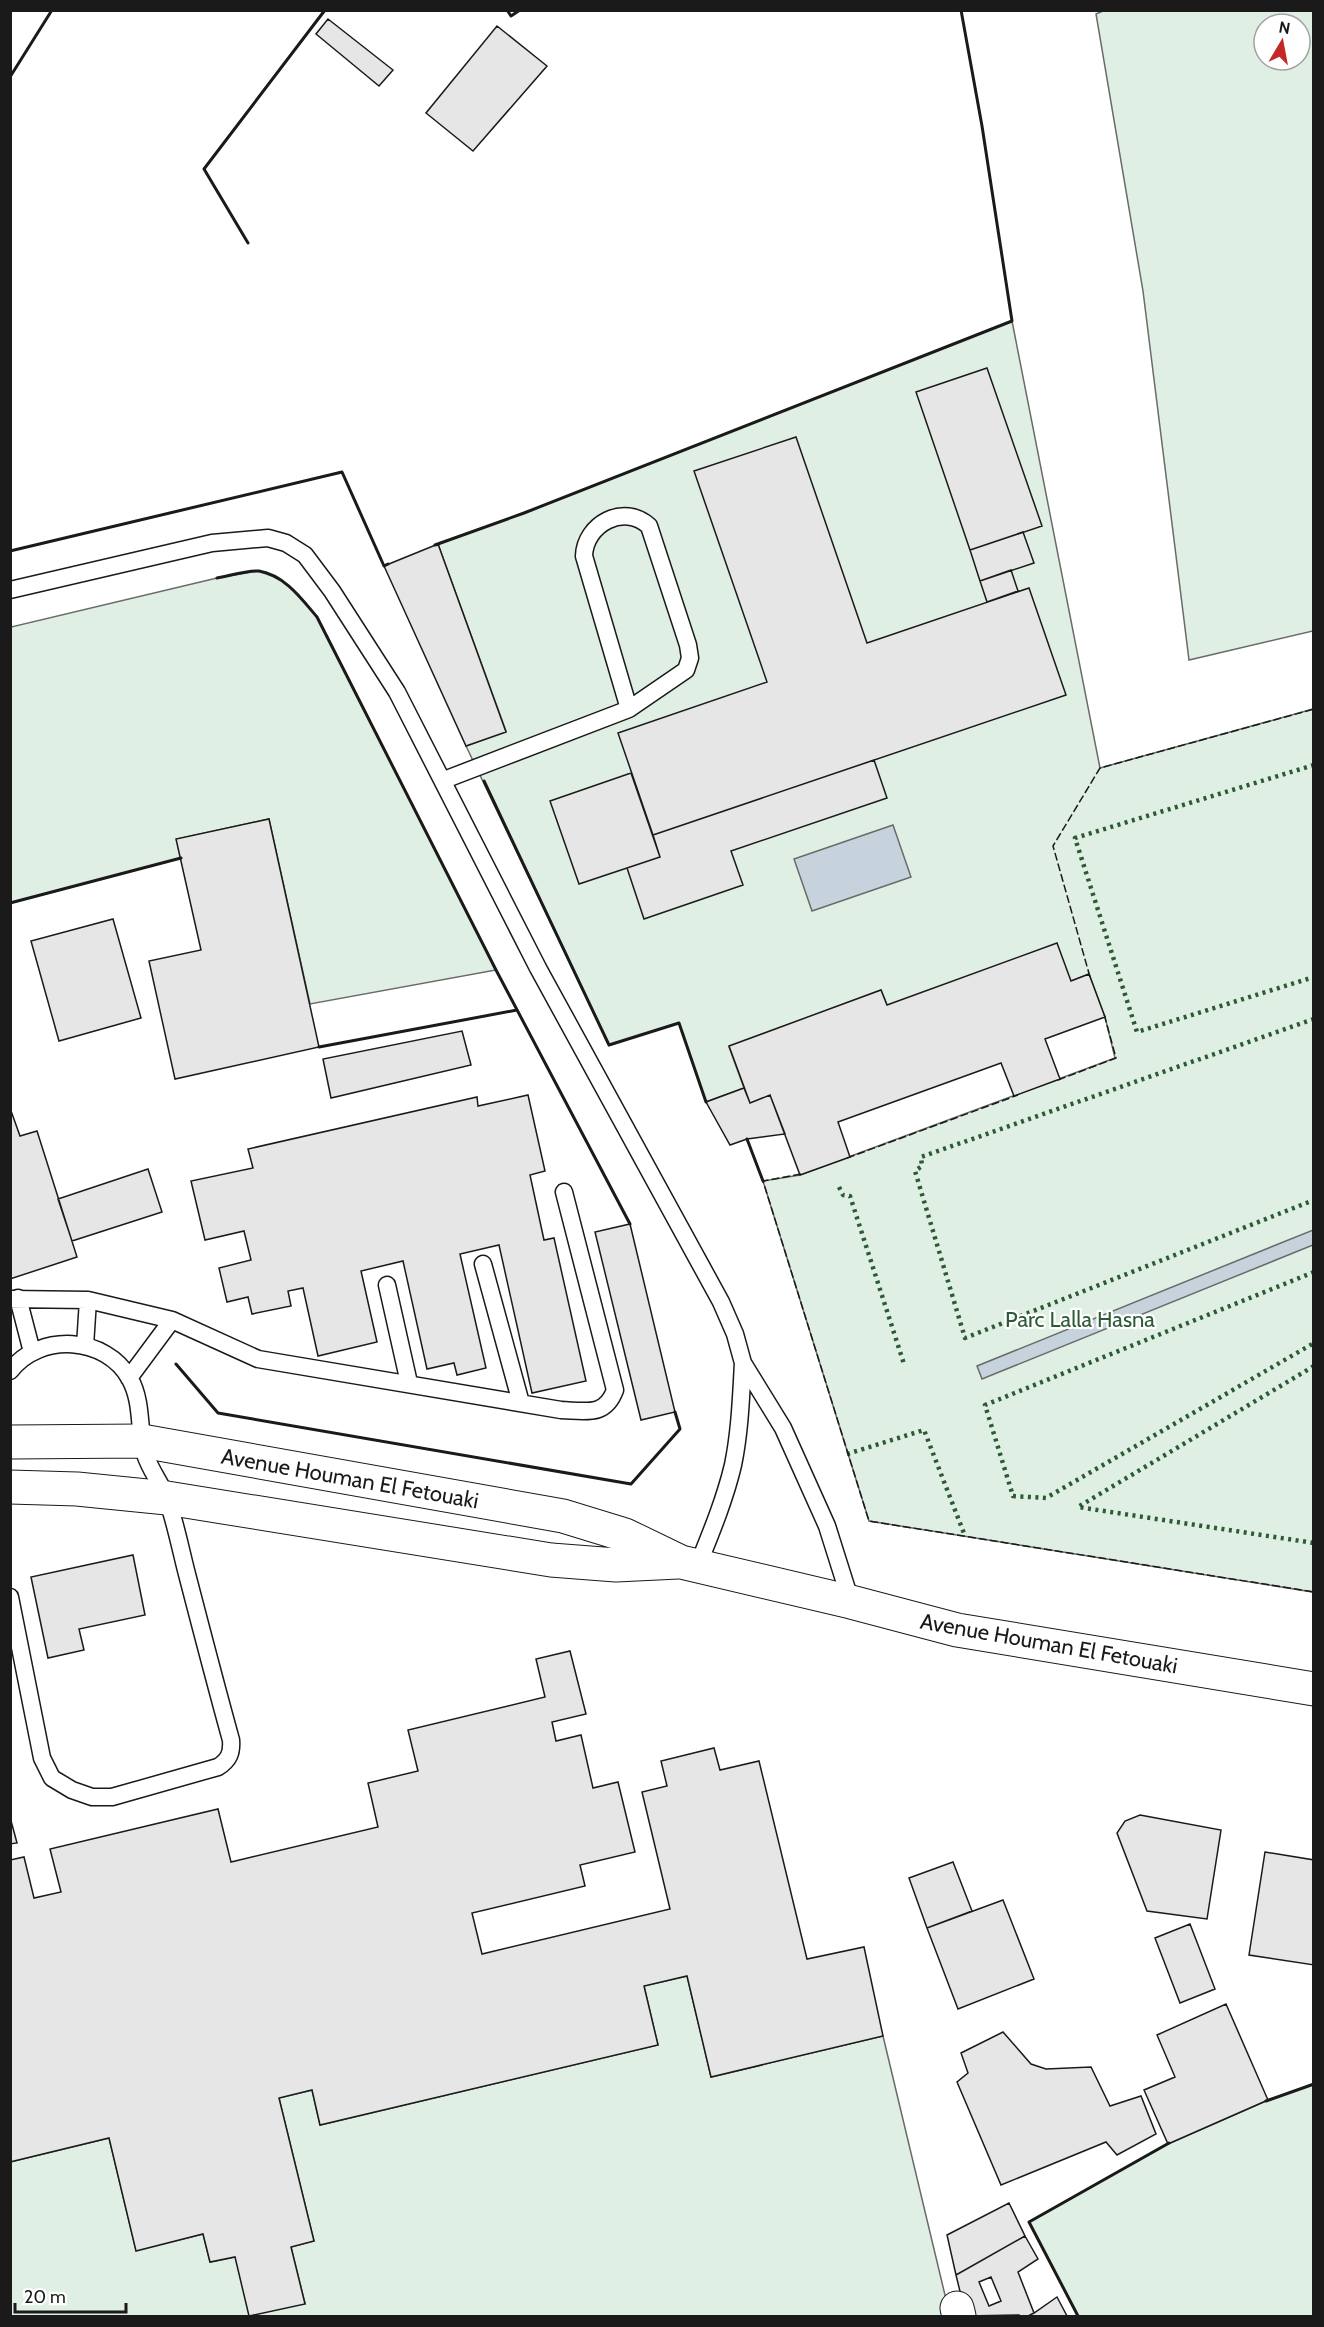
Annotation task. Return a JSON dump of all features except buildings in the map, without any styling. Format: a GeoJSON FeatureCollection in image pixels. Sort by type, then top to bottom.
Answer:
{"type":"FeatureCollection","features":[{"type":"Feature","properties":{"kind":"street","name":"Avenue Houman El Fetouaki"},"geometry":{"type":"LineString","coordinates":[[10,1442],[142,1441],[563,1516],[625,1535],[690,1563],[957,1630],[1314,1689]]}},
{"type":"Feature","properties":{"kind":"street","name":"Avenue Houman El Fetouaki"},"geometry":{"type":"LineString","coordinates":[[10,1486],[77,1489],[166,1498],[551,1560],[616,1565],[690,1563]]}},
{"type":"Feature","properties":{"kind":"lane"},"geometry":{"type":"LineString","coordinates":[[444,780],[629,709],[686,670],[690,658],[688,645],[649,526],[641,519],[628,515],[604,521],[593,530],[584,543],[584,556],[629,709]]}},
{"type":"Feature","properties":{"kind":"lane"},"geometry":{"type":"LineString","coordinates":[[10,590],[213,543],[268,538],[286,543],[305,555],[332,591],[397,692],[444,780],[538,968],[722,1302],[735,1334],[743,1363],[783,1428],[827,1526],[851,1602]]}},
{"type":"Feature","properties":{"kind":"lane"},"geometry":{"type":"LineString","coordinates":[[32,1352],[14,1299],[87,1300],[172,1320],[258,1359],[561,1410],[602,1409],[610,1402],[615,1390],[564,1192]]}},
{"type":"Feature","properties":{"kind":"lane"},"geometry":{"type":"LineString","coordinates":[[483,1264],[521,1403]]}},
{"type":"Feature","properties":{"kind":"lane"},"geometry":{"type":"LineString","coordinates":[[387,1285],[410,1383]]}},
{"type":"Feature","properties":{"kind":"lane"},"geometry":{"type":"LineString","coordinates":[[85,1346],[87,1300]]}},
{"type":"Feature","properties":{"kind":"lane"},"geometry":{"type":"LineString","coordinates":[[129,1378],[172,1320]]}},
{"type":"Feature","properties":{"kind":"lane"},"geometry":{"type":"LineString","coordinates":[[10,1371],[15,1364],[32,1352],[58,1344],[85,1346],[102,1353],[118,1364],[129,1378],[138,1399],[142,1441],[150,1467],[166,1498],[231,1740],[230,1755],[225,1763],[218,1767],[112,1797],[92,1797],[72,1790],[52,1778],[42,1758],[10,1597]]}},
{"type":"Feature","properties":{"kind":"lane"},"geometry":{"type":"LineString","coordinates":[[690,1563],[725,1494],[733,1464],[740,1419],[743,1363]]}},
{"type":"Feature","properties":{"kind":"green space"},"geometry":{"type":"Polygon","coordinates":[[[1103,11],[1313,11],[1313,631],[1189,660],[1143,291],[1096,14],[1103,11]]]}},
{"type":"Feature","properties":{"kind":"green space","name":"Parc Lalla Hasna"},"geometry":{"type":"Polygon","coordinates":[[[1012,321],[1100,768],[1313,709],[1313,1592],[869,1521],[763,1181],[800,1175],[1115,1058],[1105,1017],[1089,974],[1071,981],[887,1005],[881,990],[729,1047],[744,1088],[706,1102],[679,1023],[609,1045],[466,746],[506,731],[438,544],[524,513],[1012,321]]]}},
{"type":"Feature","properties":{"kind":"green space"},"geometry":{"type":"Polygon","coordinates":[[[258,571],[280,579],[298,594],[317,617],[496,970],[310,1004],[269,819],[177,839],[181,858],[11,903],[11,627],[217,578],[258,571]]]}},
{"type":"Feature","properties":{"kind":"green space"},"geometry":{"type":"Polygon","coordinates":[[[687,1976],[711,2077],[883,2036],[950,2316],[11,2316],[10,2162],[109,2138],[136,2250],[203,2234],[210,2262],[235,2257],[305,2303],[291,2247],[314,2241],[279,2098],[312,2090],[320,2125],[658,2045],[644,1986],[687,1976]]]}},
{"type":"Feature","properties":{"kind":"green space"},"geometry":{"type":"Polygon","coordinates":[[[1313,2084],[1313,2316],[1078,2316],[1029,2222],[1168,2144],[1268,2100],[1313,2084]]]}},
{"type":"Feature","properties":{"kind":"shaded area"},"geometry":{"type":"Polygon","coordinates":[[[893,825],[911,877],[812,911],[794,859],[893,825]]]}},
{"type":"Feature","properties":{"kind":"shaded area"},"geometry":{"type":"Polygon","coordinates":[[[1313,1230],[1313,1245],[982,1379],[977,1366],[1313,1230]]]}},
{"type":"Feature","properties":{"kind":"hedge"},"geometry":{"type":"LineString","coordinates":[[1314,765],[1075,838],[1137,1032],[1314,977]]}},
{"type":"Feature","properties":{"kind":"hedge"},"geometry":{"type":"LineString","coordinates":[[1314,1019],[921,1157],[922,1166],[915,1171],[965,1338],[1314,1200]]}},
{"type":"Feature","properties":{"kind":"hedge"},"geometry":{"type":"LineString","coordinates":[[839,1187],[843,1195],[850,1196],[904,1364]]}},
{"type":"Feature","properties":{"kind":"hedge"},"geometry":{"type":"LineString","coordinates":[[1314,1272],[985,1405],[1013,1496],[1046,1498],[1314,1343]]}},
{"type":"Feature","properties":{"kind":"hedge"},"geometry":{"type":"LineString","coordinates":[[1314,1366],[1078,1507],[1314,1543]]}},
{"type":"Feature","properties":{"kind":"hedge"},"geometry":{"type":"LineString","coordinates":[[847,1454],[924,1430],[965,1536]]}},
{"type":"Feature","properties":{"kind":"fence"},"geometry":{"type":"LineString","coordinates":[[1090,977],[1053,846],[1100,768],[1314,709]]}},
{"type":"Feature","properties":{"kind":"fence"},"geometry":{"type":"LineString","coordinates":[[1058,1080],[1116,1058],[1104,1014]]}},
{"type":"Feature","properties":{"kind":"fence"},"geometry":{"type":"LineString","coordinates":[[847,1158],[1018,1095]]}},
{"type":"Feature","properties":{"kind":"fence"},"geometry":{"type":"LineString","coordinates":[[801,1174],[763,1181],[869,1521],[1314,1592]]}},
{"type":"Feature","properties":{"kind":"wall"},"geometry":{"type":"LineString","coordinates":[[10,77],[52,10]]}},
{"type":"Feature","properties":{"kind":"wall"},"geometry":{"type":"LineString","coordinates":[[248,243],[204,169],[325,10]]}},
{"type":"Feature","properties":{"kind":"wall"},"geometry":{"type":"LineString","coordinates":[[507,10],[511,16],[520,10]]}},
{"type":"Feature","properties":{"kind":"wall"},"geometry":{"type":"LineString","coordinates":[[435,545],[524,513],[1012,321],[982,126],[961,10]]}},
{"type":"Feature","properties":{"kind":"wall"},"geometry":{"type":"LineString","coordinates":[[10,551],[342,472],[384,566],[388,564]]}},
{"type":"Feature","properties":{"kind":"wall"},"geometry":{"type":"LineString","coordinates":[[217,578],[249,571],[268,573],[291,588],[317,617],[496,970],[630,1224]]}},
{"type":"Feature","properties":{"kind":"wall"},"geometry":{"type":"LineString","coordinates":[[484,781],[609,1045],[679,1023],[706,1102]]}},
{"type":"Feature","properties":{"kind":"wall"},"geometry":{"type":"LineString","coordinates":[[10,903],[181,858]]}},
{"type":"Feature","properties":{"kind":"wall"},"geometry":{"type":"LineString","coordinates":[[319,1047],[517,1010]]}},
{"type":"Feature","properties":{"kind":"wall"},"geometry":{"type":"LineString","coordinates":[[747,1139],[763,1181]]}},
{"type":"Feature","properties":{"kind":"wall"},"geometry":{"type":"LineString","coordinates":[[176,1364],[218,1413],[631,1484],[680,1429],[675,1412]]}},
{"type":"Feature","properties":{"kind":"wall"},"geometry":{"type":"LineString","coordinates":[[1266,2101],[1314,2084]]}},
{"type":"Feature","properties":{"kind":"wall"},"geometry":{"type":"LineString","coordinates":[[1078,2316],[1029,2222],[1169,2143]]}}]}
